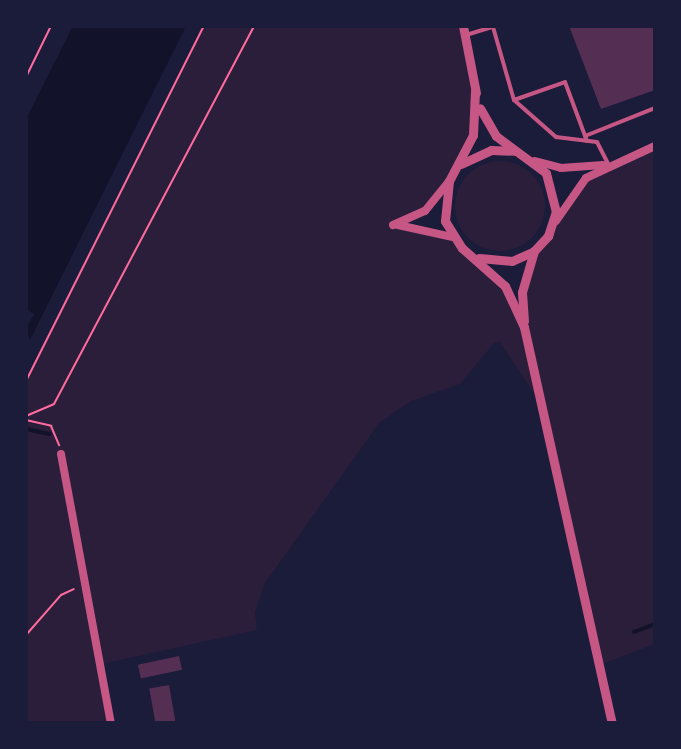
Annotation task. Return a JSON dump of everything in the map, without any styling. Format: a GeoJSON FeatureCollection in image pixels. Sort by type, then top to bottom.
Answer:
{"type":"FeatureCollection","features":[{"type":"Feature","properties":{"kind":"street"},"geometry":{"type":"LineString","coordinates":[[465,31],[475,91],[484,121],[522,154],[535,161],[561,168],[608,164]]}},
{"type":"Feature","properties":{"kind":"street"},"geometry":{"type":"LineString","coordinates":[[475,91],[473,135],[449,181],[425,211],[393,225],[452,237],[505,286],[524,327]]}},
{"type":"Feature","properties":{"kind":"street"},"geometry":{"type":"LineString","coordinates":[[612,723],[524,327],[522,292],[534,251],[586,178],[608,164],[655,146]]}},
{"type":"Feature","properties":{"kind":"street"},"geometry":{"type":"LineString","coordinates":[[456,169],[491,150],[522,154]]}},
{"type":"Feature","properties":{"kind":"street"},"geometry":{"type":"LineString","coordinates":[[535,161],[554,188],[554,225]]}},
{"type":"Feature","properties":{"kind":"street"},"geometry":{"type":"LineString","coordinates":[[449,181],[443,201],[452,237]]}},
{"type":"Feature","properties":{"kind":"street"},"geometry":{"type":"LineString","coordinates":[[476,257],[512,261],[534,251]]}},
{"type":"Feature","properties":{"kind":"street"},"geometry":{"type":"LineString","coordinates":[[61,454],[111,723]]}},
{"type":"Feature","properties":{"kind":"lane"},"geometry":{"type":"LineString","coordinates":[[465,31],[493,27],[514,100],[556,137],[586,138],[597,142],[608,164]]}},
{"type":"Feature","properties":{"kind":"lane"},"geometry":{"type":"LineString","coordinates":[[514,100],[565,82],[586,138]]}},
{"type":"Feature","properties":{"kind":"lane"},"geometry":{"type":"LineString","coordinates":[[586,138],[655,108]]}},
{"type":"Feature","properties":{"kind":"path"},"geometry":{"type":"LineString","coordinates":[[26,77],[51,26]]}},
{"type":"Feature","properties":{"kind":"path"},"geometry":{"type":"LineString","coordinates":[[26,381],[204,26]]}},
{"type":"Feature","properties":{"kind":"path"},"geometry":{"type":"LineString","coordinates":[[26,418],[54,404],[254,26]]}},
{"type":"Feature","properties":{"kind":"path"},"geometry":{"type":"LineString","coordinates":[[26,418],[51,426],[61,454]]}},
{"type":"Feature","properties":{"kind":"path"},"geometry":{"type":"LineString","coordinates":[[26,635],[61,595],[86,583]]}},
{"type":"Feature","properties":{"kind":"shaded area"},"geometry":{"type":"Polygon","coordinates":[[[73,26],[186,26],[30,340],[26,329],[34,314],[26,309],[26,119],[73,26]]]}},
{"type":"Feature","properties":{"kind":"shaded area"},"geometry":{"type":"Polygon","coordinates":[[[204,26],[463,26],[477,117],[456,169],[425,211],[396,224],[452,237],[493,273],[523,325],[525,269],[586,178],[655,146],[655,644],[599,665],[541,404],[500,342],[494,343],[460,384],[411,401],[379,423],[265,583],[255,612],[257,630],[101,664],[111,723],[26,723],[26,381],[204,26]]]}},
{"type":"Feature","properties":{"kind":"shaded area"},"geometry":{"type":"Polygon","coordinates":[[[500,161],[517,164],[532,174],[542,189],[545,206],[542,223],[532,238],[517,248],[500,251],[483,248],[468,238],[458,223],[455,206],[458,189],[468,174],[483,164],[500,161]]]}},
{"type":"Feature","properties":{"kind":"building"},"geometry":{"type":"Polygon","coordinates":[[[569,26],[655,26],[655,90],[601,109],[569,26]]]}},
{"type":"Feature","properties":{"kind":"building"},"geometry":{"type":"Polygon","coordinates":[[[179,656],[182,670],[141,678],[138,665],[179,656]]]}},
{"type":"Feature","properties":{"kind":"building"},"geometry":{"type":"Polygon","coordinates":[[[169,685],[176,723],[155,723],[149,688],[169,685]]]}},
{"type":"Feature","properties":{"kind":"waterway"},"geometry":{"type":"LineString","coordinates":[[26,429],[49,434]]}},
{"type":"Feature","properties":{"kind":"waterway"},"geometry":{"type":"LineString","coordinates":[[634,632],[655,624]]}}]}
